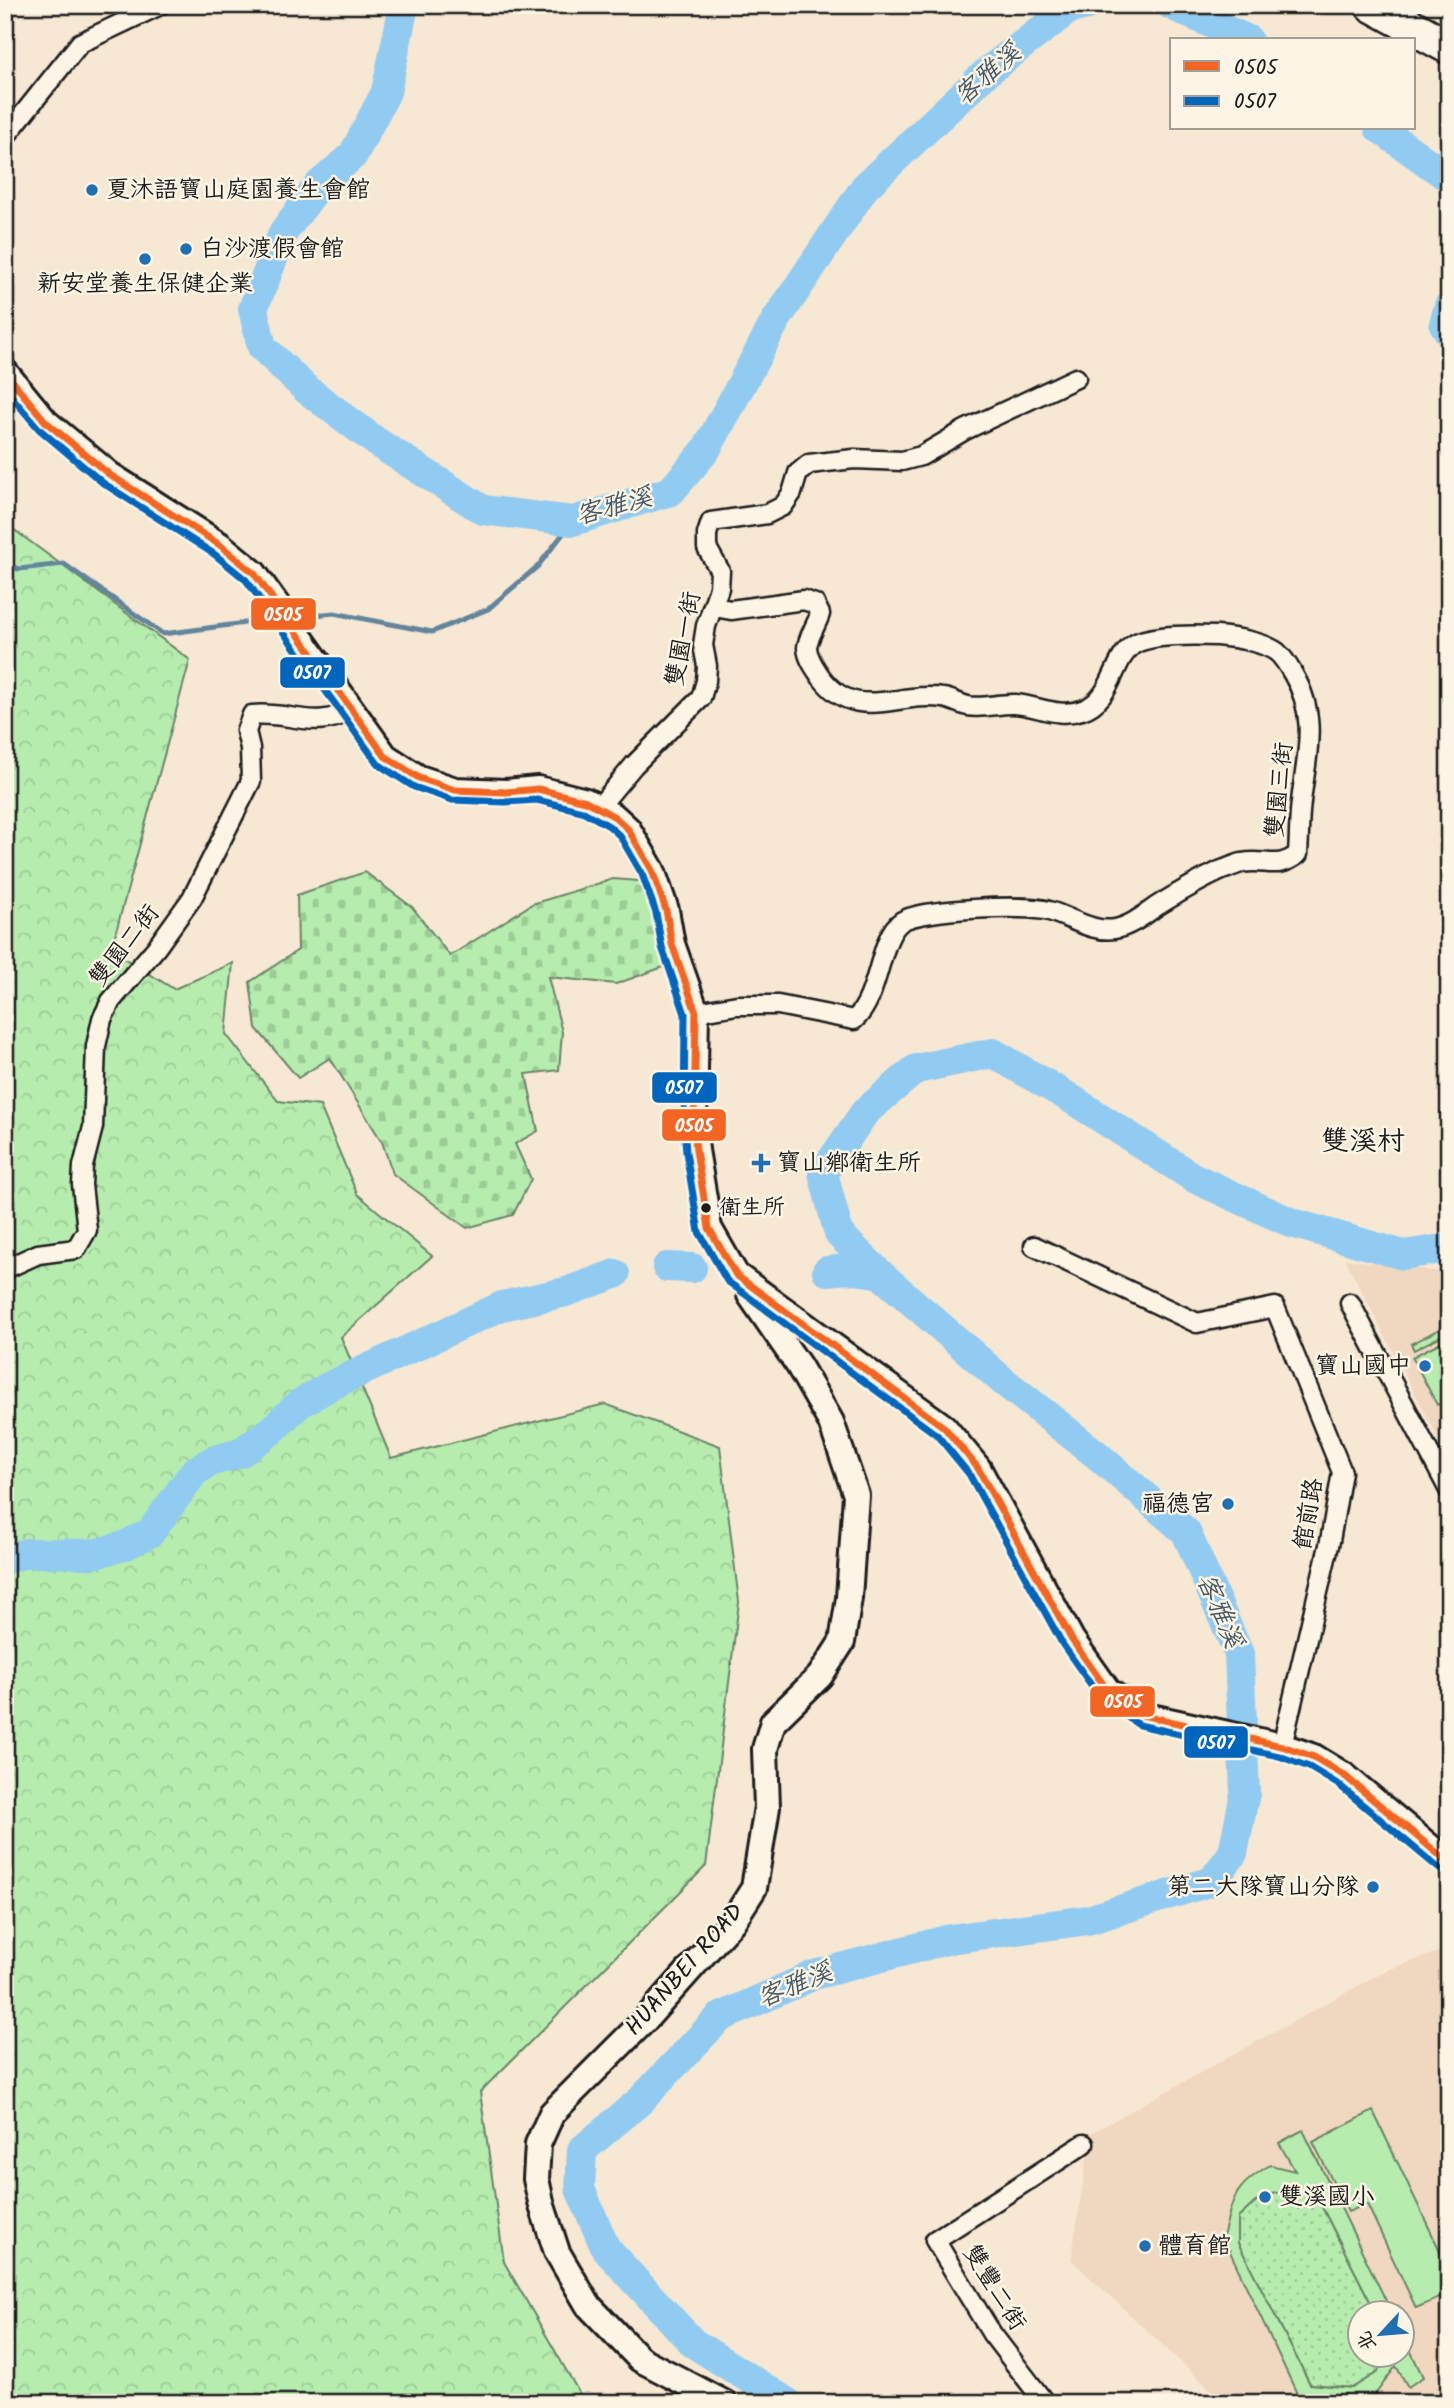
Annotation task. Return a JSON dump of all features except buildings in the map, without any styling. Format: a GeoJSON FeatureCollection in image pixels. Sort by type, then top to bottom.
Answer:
{"type":"FeatureCollection","features":[{"type":"Feature","properties":{"kind":"highway"},"geometry":{"type":"LineString","coordinates":[[1372,5],[1449,47]]}},
{"type":"Feature","properties":{"kind":"street"},"geometry":{"type":"LineString","coordinates":[[5,137],[80,43],[160,5]]}},
{"type":"Feature","properties":{"kind":"street"},"geometry":{"type":"LineString","coordinates":[[5,372],[46,422],[110,475],[220,545],[254,573],[385,756],[419,778],[437,785],[481,792],[538,789],[586,801],[615,817],[628,829],[652,870],[666,910],[672,944],[696,1012]]}},
{"type":"Feature","properties":{"kind":"street","name":"雙園一街"},"geometry":{"type":"LineString","coordinates":[[599,807],[634,765],[701,698],[707,666],[703,645],[706,626],[714,607],[720,571],[707,548],[707,534],[712,522],[767,513],[783,506],[792,493],[799,473],[809,464],[854,459],[902,461],[921,456],[965,430],[1076,378]]}},
{"type":"Feature","properties":{"kind":"street","name":"雙園三街"},"geometry":{"type":"LineString","coordinates":[[696,1012],[737,1005],[778,1005],[854,1020],[864,1011],[893,930],[903,920],[969,909],[1007,908],[1047,910],[1098,928],[1115,929],[1136,921],[1177,894],[1223,870],[1244,863],[1288,862],[1298,855],[1300,812],[1311,737],[1302,690],[1278,653],[1258,643],[1231,637],[1203,635],[1151,639],[1134,645],[1101,697],[1085,710],[1061,714],[1016,704],[968,706],[929,696],[882,704],[860,703],[840,697],[812,665],[807,646],[820,614],[815,604],[804,600],[731,610],[714,607]]}},
{"type":"Feature","properties":{"kind":"street","name":"雙園二街"},"geometry":{"type":"LineString","coordinates":[[5,1269],[37,1254],[76,1249],[87,1230],[82,1185],[83,1166],[93,1127],[96,1046],[102,1019],[111,1001],[156,948],[192,898],[251,781],[252,766],[246,731],[252,715],[267,714],[318,722],[337,719],[352,710]]}},
{"type":"Feature","properties":{"kind":"street","name":"HUANBEI ROAD"},"geometry":{"type":"LineString","coordinates":[[696,1012],[694,1126],[709,1228],[736,1275],[778,1334],[831,1422],[856,1495],[849,1598],[842,1642],[820,1676],[773,1722],[765,1749],[767,1807],[754,1888],[733,1921],[653,2011],[552,2113],[538,2144],[536,2179],[557,2252],[588,2305],[640,2359],[724,2403]]}},
{"type":"Feature","properties":{"kind":"street","name":"館前路"},"geometry":{"type":"LineString","coordinates":[[1034,1246],[1197,1323],[1275,1307],[1342,1472],[1330,1541],[1282,1746]]}},
{"type":"Feature","properties":{"kind":"street"},"geometry":{"type":"LineString","coordinates":[[736,1275],[944,1427],[978,1468],[1072,1640],[1108,1690],[1142,1715],[1282,1746],[1314,1757],[1345,1776],[1449,1863]]}},
{"type":"Feature","properties":{"kind":"street"},"geometry":{"type":"LineString","coordinates":[[1350,1303],[1449,1490]]}},
{"type":"Feature","properties":{"kind":"street","name":"雙豐二街"},"geometry":{"type":"LineString","coordinates":[[1045,2403],[992,2334],[935,2240],[1084,2144]]}},
{"type":"Feature","properties":{"kind":"shaded area","name":"寶山國中"},"geometry":{"type":"Polygon","coordinates":[[[1345,1259],[1449,1273],[1449,1459],[1345,1259]]]}},
{"type":"Feature","properties":{"kind":"shaded area","name":"雙溪國小"},"geometry":{"type":"Polygon","coordinates":[[[1449,1948],[1449,2403],[1225,2403],[1071,2260],[1091,2133],[1385,1971],[1449,1948]]]}},
{"type":"Feature","properties":{"kind":"green space"},"geometry":{"type":"Polygon","coordinates":[[[5,523],[190,660],[111,950],[174,989],[233,963],[226,1034],[278,1101],[320,1106],[357,1194],[432,1256],[341,1337],[391,1458],[605,1404],[720,1446],[739,1602],[706,1866],[480,2092],[504,2262],[585,2403],[5,2403],[5,523]]]}},
{"type":"Feature","properties":{"kind":"green space"},"geometry":{"type":"Polygon","coordinates":[[[365,872],[412,907],[450,956],[532,904],[613,879],[651,882],[669,965],[616,984],[548,977],[562,1032],[559,1070],[526,1074],[538,1131],[515,1144],[531,1179],[513,1215],[467,1228],[393,1174],[382,1142],[330,1058],[298,1078],[256,1028],[250,982],[298,950],[297,895],[365,872]]]}},
{"type":"Feature","properties":{"kind":"green space"},"geometry":{"type":"Polygon","coordinates":[[[1449,1324],[1449,1332],[1414,1350],[1411,1344],[1449,1324]]]}},
{"type":"Feature","properties":{"kind":"green space"},"geometry":{"type":"Polygon","coordinates":[[[1449,1338],[1449,1399],[1437,1405],[1412,1357],[1449,1338]]]}},
{"type":"Feature","properties":{"kind":"green space"},"geometry":{"type":"Polygon","coordinates":[[[1373,2111],[1442,2255],[1449,2253],[1449,2294],[1416,2308],[1416,2300],[1412,2300],[1367,2204],[1348,2212],[1313,2142],[1373,2111]]]}},
{"type":"Feature","properties":{"kind":"green space"},"geometry":{"type":"Polygon","coordinates":[[[1303,2130],[1386,2300],[1369,2300],[1319,2201],[1294,2189],[1262,2196],[1238,2218],[1238,2243],[1310,2384],[1352,2388],[1379,2370],[1393,2370],[1377,2392],[1363,2403],[1308,2403],[1299,2398],[1223,2237],[1236,2195],[1248,2180],[1270,2165],[1295,2171],[1279,2143],[1303,2130]]]}},
{"type":"Feature","properties":{"kind":"green space"},"geometry":{"type":"Polygon","coordinates":[[[1295,2189],[1319,2201],[1369,2300],[1346,2300],[1346,2370],[1379,2370],[1352,2388],[1310,2384],[1238,2243],[1238,2218],[1261,2196],[1295,2189]]]}},
{"type":"Feature","properties":{"kind":"green space"},"geometry":{"type":"Polygon","coordinates":[[[1416,2362],[1423,2377],[1408,2387],[1398,2370],[1416,2370],[1416,2362]]]}},
{"type":"Feature","properties":{"kind":"waterway","name":"客雅溪"},"geometry":{"type":"LineString","coordinates":[[404,5],[386,92],[353,155],[319,185],[284,231],[253,309],[262,347],[306,389],[378,443],[483,510],[573,521],[671,491],[706,450],[776,320],[865,187],[987,72],[1069,9],[1087,5]]}},
{"type":"Feature","properties":{"kind":"waterway","name":"客雅溪"},"geometry":{"type":"LineString","coordinates":[[1171,5],[1244,38]]}},
{"type":"Feature","properties":{"kind":"waterway","name":"客雅溪"},"geometry":{"type":"LineString","coordinates":[[1382,130],[1449,178]]}},
{"type":"Feature","properties":{"kind":"waterway","name":"客雅溪"},"geometry":{"type":"LineString","coordinates":[[1449,306],[1444,324],[1449,332]]}},
{"type":"Feature","properties":{"kind":"waterway"},"geometry":{"type":"LineString","coordinates":[[315,615],[334,613],[432,632],[488,609],[538,566],[573,521]]}},
{"type":"Feature","properties":{"kind":"waterway"},"geometry":{"type":"LineString","coordinates":[[5,565],[19,569],[64,564],[163,634],[260,621]]}},
{"type":"Feature","properties":{"kind":"waterway","name":"客雅溪"},"geometry":{"type":"LineString","coordinates":[[788,2403],[693,2343],[606,2249],[580,2189],[582,2150],[640,2101],[719,2018],[814,1975],[950,1939],[1088,1920],[1212,1881],[1233,1853],[1245,1793],[1239,1654],[1186,1532],[1097,1455],[1003,1381],[879,1273],[839,1234],[823,1173],[865,1112],[916,1069],[993,1053],[1070,1098],[1194,1178],[1292,1223],[1403,1255],[1449,1248]]}},
{"type":"Feature","properties":{"kind":"waterway"},"geometry":{"type":"LineString","coordinates":[[667,1267],[692,1268]]}},
{"type":"Feature","properties":{"kind":"waterway"},"geometry":{"type":"LineString","coordinates":[[827,1271],[848,1269],[879,1273]]}},
{"type":"Feature","properties":{"kind":"waterway"},"geometry":{"type":"LineString","coordinates":[[5,1559],[27,1553],[93,1554],[124,1546],[150,1533],[194,1472],[212,1461],[240,1453],[272,1430],[299,1404],[328,1387],[502,1306],[566,1292],[615,1274]]}},
{"type":"Feature","properties":{"kind":"transit line","name":"0505"},"geometry":{"type":"LineString","coordinates":[[5,372],[46,422],[110,475],[220,545],[254,573],[385,756],[419,778],[455,790],[506,792],[538,789],[586,801],[615,817],[628,829],[652,870],[666,910],[672,944],[696,1012],[696,1150],[709,1228],[736,1275],[944,1427],[978,1468],[1072,1640],[1108,1691],[1142,1715],[1282,1746],[1314,1757],[1345,1776],[1449,1863]]}},
{"type":"Feature","properties":{"kind":"transit line","name":"0507"},"geometry":{"type":"LineString","coordinates":[[5,389],[39,429],[103,483],[214,554],[246,580],[378,764],[414,787],[452,800],[537,800],[582,811],[609,826],[620,836],[642,874],[656,913],[662,947],[685,1014],[686,1152],[699,1232],[727,1281],[937,1435],[969,1474],[1063,1645],[1101,1699],[1139,1725],[1279,1756],[1309,1767],[1339,1785],[1442,1871]]}},
{"type":"Feature","properties":{"kind":"place","name":"夏沐語寶山庭園養生會館"},"geometry":{"type":"Point","coordinates":[92,190]}},
{"type":"Feature","properties":{"kind":"place","name":"白沙渡假會館"},"geometry":{"type":"Point","coordinates":[186,249]}},
{"type":"Feature","properties":{"kind":"place","name":"新安堂養生保健企業"},"geometry":{"type":"Point","coordinates":[145,259]}},
{"type":"Feature","properties":{"kind":"place","name":"寶山鄉衛生所"},"geometry":{"type":"Point","coordinates":[761,1163]}},
{"type":"Feature","properties":{"kind":"place","name":"衛生所"},"geometry":{"type":"Point","coordinates":[706,1208]}},
{"type":"Feature","properties":{"kind":"place","name":"寶山國中"},"geometry":{"type":"Point","coordinates":[1425,1366]}},
{"type":"Feature","properties":{"kind":"place","name":"福德宮"},"geometry":{"type":"Point","coordinates":[1228,1504]}},
{"type":"Feature","properties":{"kind":"place","name":"第二大隊寶山分隊"},"geometry":{"type":"Point","coordinates":[1373,1887]}},
{"type":"Feature","properties":{"kind":"place","name":"雙溪國小"},"geometry":{"type":"Point","coordinates":[1265,2197]}},
{"type":"Feature","properties":{"kind":"place","name":"體育館"},"geometry":{"type":"Point","coordinates":[1145,2246]}},
{"type":"Feature","properties":{"kind":"district","name":"雙溪村"},"geometry":{"type":"Point","coordinates":[1363,1142]}}]}
